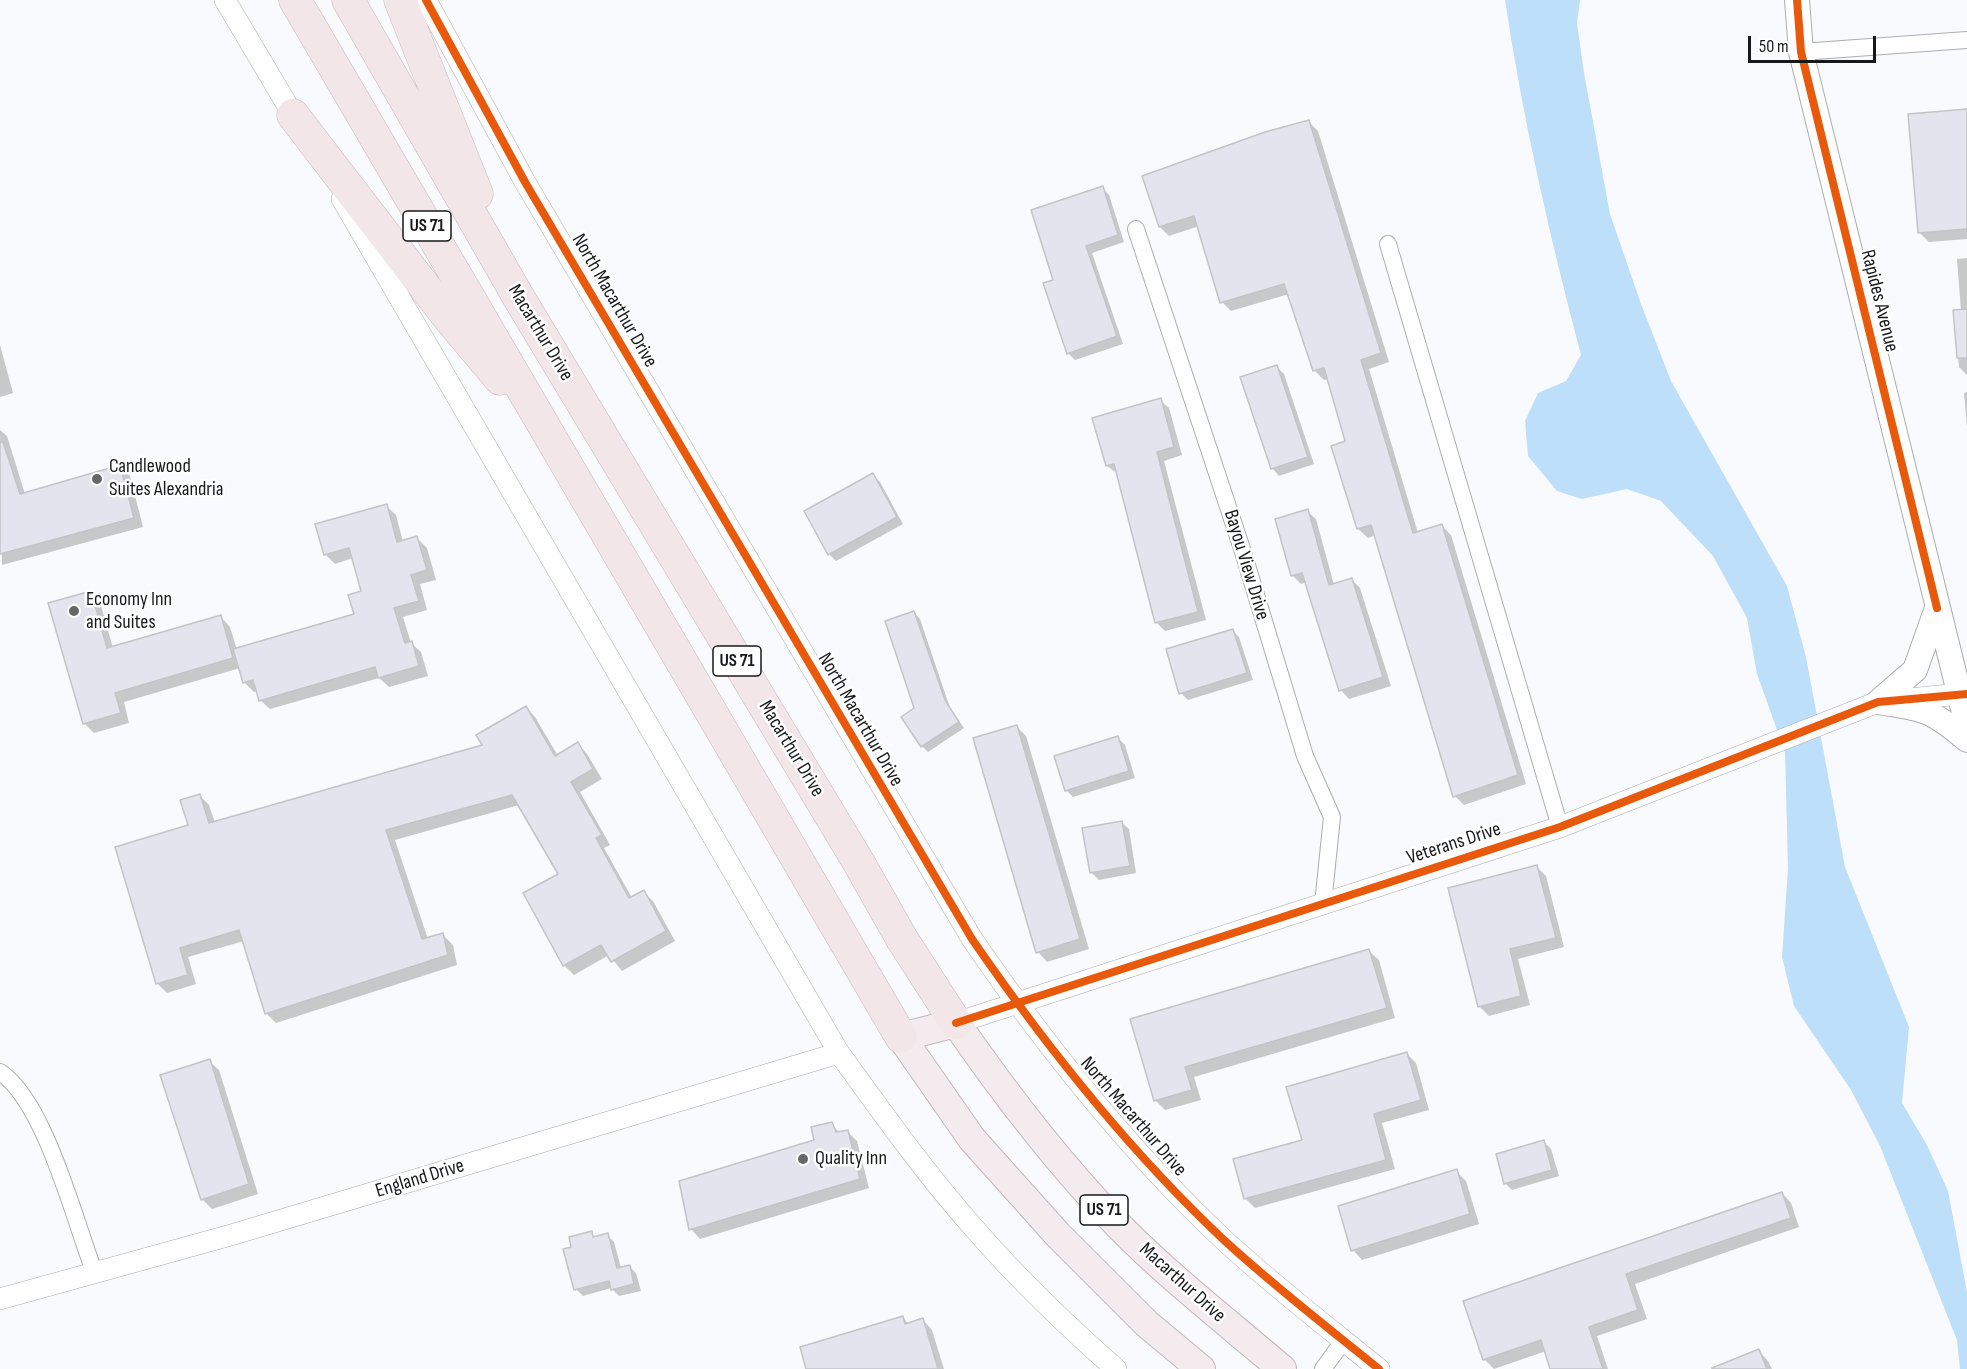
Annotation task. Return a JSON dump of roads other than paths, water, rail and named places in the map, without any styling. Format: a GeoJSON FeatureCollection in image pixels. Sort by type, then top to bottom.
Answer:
{"type":"FeatureCollection","features":[{"type":"Feature","properties":{"kind":"highway","name":"US 71"},"geometry":{"type":"LineString","coordinates":[[295,0],[900,1037],[972,1139],[1058,1235],[1147,1324],[1201,1369]]}},
{"type":"Feature","properties":{"kind":"highway","name":"Macarthur Drive"},"geometry":{"type":"LineString","coordinates":[[348,0],[519,298],[853,852],[902,939],[956,1023],[1000,1087],[1119,1225],[1174,1278],[1282,1369]]}},
{"type":"Feature","properties":{"kind":"highway"},"geometry":{"type":"LineString","coordinates":[[400,0],[519,298]]}},
{"type":"Feature","properties":{"kind":"highway"},"geometry":{"type":"LineString","coordinates":[[293,115],[448,317],[560,452]]}},
{"type":"Feature","properties":{"kind":"highway"},"geometry":{"type":"LineString","coordinates":[[900,1037],[956,1023]]}},
{"type":"Feature","properties":{"kind":"main road","name":"Rapides Avenue"},"geometry":{"type":"LineString","coordinates":[[1797,0],[1801,52],[1938,608],[1963,694],[1967,725]]}},
{"type":"Feature","properties":{"kind":"main road"},"geometry":{"type":"LineString","coordinates":[[1870,705],[1915,670],[1938,608]]}},
{"type":"Feature","properties":{"kind":"main road"},"geometry":{"type":"LineString","coordinates":[[1870,705],[1928,712],[1943,718],[1967,740]]}},
{"type":"Feature","properties":{"kind":"street"},"geometry":{"type":"LineString","coordinates":[[225,0],[839,1053],[899,1136],[973,1228],[1075,1333],[1116,1369]]}},
{"type":"Feature","properties":{"kind":"street","name":"North Macarthur Drive"},"geometry":{"type":"LineString","coordinates":[[426,0],[525,182],[925,862],[972,939],[1016,1003],[1101,1111],[1146,1162],[1254,1267],[1379,1369]]}},
{"type":"Feature","properties":{"kind":"street"},"geometry":{"type":"LineString","coordinates":[[1801,52],[1967,40]]}},
{"type":"Feature","properties":{"kind":"street","name":"Bayou View Drive"},"geometry":{"type":"LineString","coordinates":[[1136,229],[1243,552],[1305,756],[1332,817],[1323,904]]}},
{"type":"Feature","properties":{"kind":"street"},"geometry":{"type":"LineString","coordinates":[[1388,244],[1560,826]]}},
{"type":"Feature","properties":{"kind":"street","name":"Veterans Drive"},"geometry":{"type":"LineString","coordinates":[[956,1023],[1560,826],[1870,705],[1963,694]]}},
{"type":"Feature","properties":{"kind":"street","name":"England Drive"},"geometry":{"type":"LineString","coordinates":[[0,1299],[94,1271],[242,1232],[839,1053]]}},
{"type":"Feature","properties":{"kind":"street"},"geometry":{"type":"LineString","coordinates":[[0,1072],[14,1083],[34,1113],[94,1271]]}},
{"type":"Feature","properties":{"kind":"street"},"geometry":{"type":"LineString","coordinates":[[1323,1369],[1344,1340]]}},
{"type":"Feature","properties":{"kind":"water"},"geometry":{"type":"Polygon","coordinates":[[[1505,0],[1580,0],[1577,23],[1584,73],[1610,214],[1641,304],[1671,381],[1787,586],[1806,657],[1845,867],[1909,1027],[1902,1103],[1927,1145],[1948,1191],[1967,1292],[1967,1369],[1960,1369],[1957,1340],[1880,1146],[1851,1090],[1794,1006],[1782,957],[1788,868],[1785,752],[1757,674],[1747,618],[1713,556],[1661,501],[1627,489],[1582,499],[1557,491],[1528,456],[1525,421],[1538,393],[1566,381],[1581,355],[1538,179],[1505,0]]]}},
{"type":"Feature","properties":{"kind":"place","name":"Candlewood Suites Alexandria"},"geometry":{"type":"Point","coordinates":[97,479]}},
{"type":"Feature","properties":{"kind":"place","name":"Economy Inn and Suites"},"geometry":{"type":"Point","coordinates":[74,611]}},
{"type":"Feature","properties":{"kind":"place","name":"Quality Inn"},"geometry":{"type":"Point","coordinates":[803,1159]}}]}
